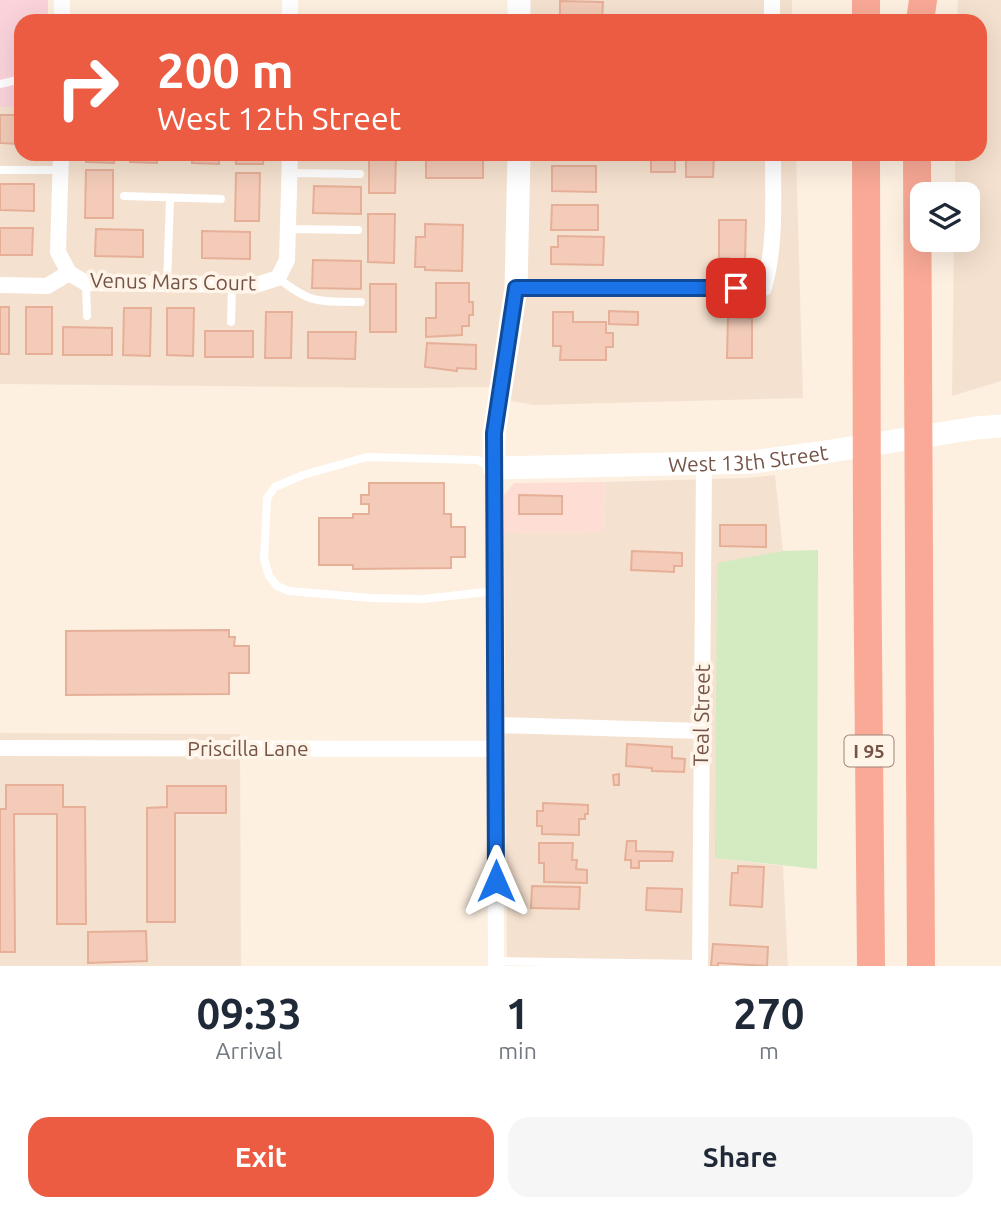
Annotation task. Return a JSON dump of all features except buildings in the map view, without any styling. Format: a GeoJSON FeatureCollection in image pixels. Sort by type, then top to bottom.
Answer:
{"type":"FeatureCollection","features":[{"type":"Feature","properties":{"kind":"highway","name":"I 95"},"geometry":{"type":"LineString","coordinates":[[866,161],[871,966]]}},
{"type":"Feature","properties":{"kind":"highway","name":"I 95"},"geometry":{"type":"LineString","coordinates":[[918,161],[921,966]]}},
{"type":"Feature","properties":{"kind":"street"},"geometry":{"type":"LineString","coordinates":[[278,278],[287,260],[290,161]]}},
{"type":"Feature","properties":{"kind":"street"},"geometry":{"type":"LineString","coordinates":[[496,963],[494,433],[516,288],[519,161]]}},
{"type":"Feature","properties":{"kind":"street"},"geometry":{"type":"LineString","coordinates":[[516,288],[764,288],[773,242],[773,161]]}},
{"type":"Feature","properties":{"kind":"street"},"geometry":{"type":"LineString","coordinates":[[0,285],[47,286],[69,274],[58,252],[61,162]]}},
{"type":"Feature","properties":{"kind":"street","name":"Venus Mars Court"},"geometry":{"type":"LineString","coordinates":[[69,274],[86,283],[256,285],[278,278]]}},
{"type":"Feature","properties":{"kind":"street","name":"West 13th Street"},"geometry":{"type":"LineString","coordinates":[[494,468],[705,463],[790,458],[1001,426]]}},
{"type":"Feature","properties":{"kind":"street","name":"Teal Street"},"geometry":{"type":"LineString","coordinates":[[700,965],[705,463]]}},
{"type":"Feature","properties":{"kind":"street"},"geometry":{"type":"LineString","coordinates":[[496,725],[701,731]]}},
{"type":"Feature","properties":{"kind":"street","name":"Priscilla Lane"},"geometry":{"type":"LineString","coordinates":[[0,748],[495,749]]}},
{"type":"Feature","properties":{"kind":"lane"},"geometry":{"type":"LineString","coordinates":[[0,170],[61,162]]}},
{"type":"Feature","properties":{"kind":"lane"},"geometry":{"type":"LineString","coordinates":[[290,173],[360,174]]}},
{"type":"Feature","properties":{"kind":"lane"},"geometry":{"type":"LineString","coordinates":[[124,196],[221,199]]}},
{"type":"Feature","properties":{"kind":"lane"},"geometry":{"type":"LineString","coordinates":[[167,284],[170,199]]}},
{"type":"Feature","properties":{"kind":"lane"},"geometry":{"type":"LineString","coordinates":[[288,229],[358,230]]}},
{"type":"Feature","properties":{"kind":"lane"},"geometry":{"type":"LineString","coordinates":[[278,278],[298,294],[315,301],[361,302]]}},
{"type":"Feature","properties":{"kind":"lane"},"geometry":{"type":"LineString","coordinates":[[86,283],[87,316]]}},
{"type":"Feature","properties":{"kind":"lane"},"geometry":{"type":"LineString","coordinates":[[231,322],[232,285]]}},
{"type":"Feature","properties":{"kind":"lane"},"geometry":{"type":"LineString","coordinates":[[494,468],[477,460],[367,457],[303,475],[275,487],[267,498],[264,559],[269,576],[276,586],[289,591],[371,598],[423,599],[495,591]]}},
{"type":"Feature","properties":{"kind":"lane"},"geometry":{"type":"LineString","coordinates":[[496,963],[700,965]]}},
{"type":"Feature","properties":{"kind":"shaded area"},"geometry":{"type":"Polygon","coordinates":[[[0,0],[48,0],[48,14],[14,14],[14,107],[0,107],[0,0]]]}},
{"type":"Feature","properties":{"kind":"shaded area"},"geometry":{"type":"Polygon","coordinates":[[[529,0],[792,0],[792,14],[529,14],[529,0]]]}},
{"type":"Feature","properties":{"kind":"shaded area"},"geometry":{"type":"Polygon","coordinates":[[[958,0],[1001,0],[1001,381],[952,396],[954,252],[980,252],[980,182],[955,182],[955,161],[987,161],[987,14],[957,14],[958,0]]]}},
{"type":"Feature","properties":{"kind":"shaded area"},"geometry":{"type":"Polygon","coordinates":[[[0,107],[14,107],[14,161],[511,161],[507,288],[492,387],[0,384],[0,107]]]}},
{"type":"Feature","properties":{"kind":"shaded area"},"geometry":{"type":"Polygon","coordinates":[[[529,161],[796,161],[803,398],[534,405],[510,401],[522,328],[528,240],[529,161]]]}},
{"type":"Feature","properties":{"kind":"shaded area"},"geometry":{"type":"Polygon","coordinates":[[[775,475],[783,551],[717,564],[716,858],[783,866],[788,966],[605,966],[507,958],[504,533],[603,532],[605,482],[775,475]]]}},
{"type":"Feature","properties":{"kind":"shaded area"},"geometry":{"type":"Polygon","coordinates":[[[605,482],[603,532],[504,533],[504,495],[514,483],[605,482]]]}},
{"type":"Feature","properties":{"kind":"shaded area"},"geometry":{"type":"Polygon","coordinates":[[[0,733],[240,734],[241,966],[0,966],[0,733]]]}},
{"type":"Feature","properties":{"kind":"green space"},"geometry":{"type":"Polygon","coordinates":[[[818,550],[817,869],[715,858],[717,563],[783,551],[818,550]]]}},
{"type":"Feature","properties":{"kind":"route"},"geometry":{"type":"LineString","coordinates":[[496,881],[494,433],[516,288],[736,288]]}}]}
